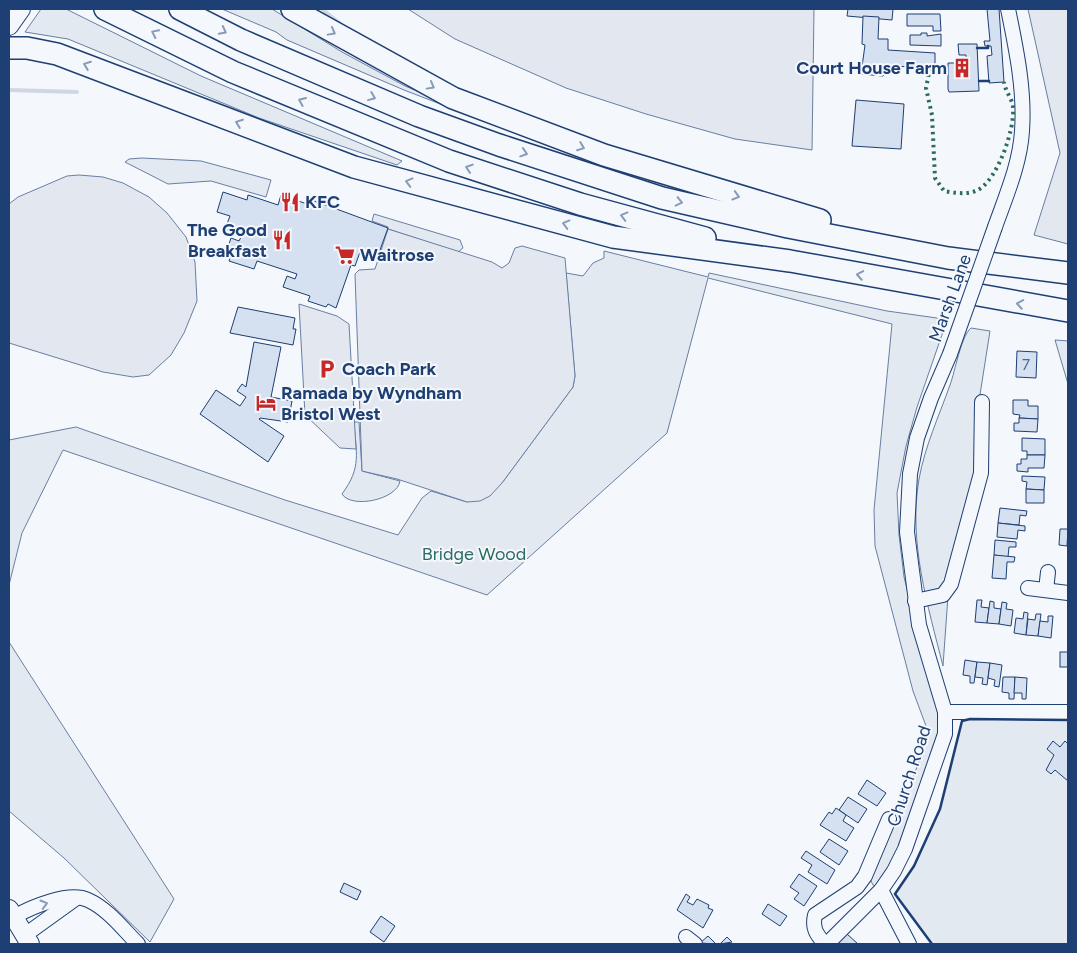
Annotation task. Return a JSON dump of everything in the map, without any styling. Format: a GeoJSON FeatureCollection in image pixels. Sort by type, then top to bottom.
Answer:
{"type":"FeatureCollection","features":[{"type":"Feature","properties":{"kind":"highway"},"geometry":{"type":"LineString","coordinates":[[105,9],[233,72],[449,161],[580,204],[790,261]]}},
{"type":"Feature","properties":{"kind":"highway"},"geometry":{"type":"LineString","coordinates":[[180,9],[258,48],[419,116],[662,198],[788,227],[948,258],[1068,273]]}},
{"type":"Feature","properties":{"kind":"highway"},"geometry":{"type":"LineString","coordinates":[[292,9],[462,102],[604,155],[948,258]]}},
{"type":"Feature","properties":{"kind":"highway"},"geometry":{"type":"LineString","coordinates":[[9,48],[27,48],[57,54],[354,166],[613,237],[790,261],[1068,311]]}},
{"type":"Feature","properties":{"kind":"main road"},"geometry":{"type":"LineString","coordinates":[[11,913],[27,939]]}},
{"type":"Feature","properties":{"kind":"street","name":"Marsh Lane"},"geometry":{"type":"LineString","coordinates":[[945,712],[919,625],[915,601],[907,532],[910,474],[917,438],[931,398],[950,354],[1016,168],[1022,132],[1022,93],[1008,9]]}},
{"type":"Feature","properties":{"kind":"street"},"geometry":{"type":"LineString","coordinates":[[915,601],[943,595],[951,584],[980,473],[982,402]]}},
{"type":"Feature","properties":{"kind":"street"},"geometry":{"type":"LineString","coordinates":[[1046,590],[1048,572]]}},
{"type":"Feature","properties":{"kind":"street"},"geometry":{"type":"LineString","coordinates":[[1028,588],[1068,594]]}},
{"type":"Feature","properties":{"kind":"street","name":"Church Road"},"geometry":{"type":"LineString","coordinates":[[826,944],[881,890],[894,871],[905,848],[945,734],[945,712],[1068,712]]}},
{"type":"Feature","properties":{"kind":"street"},"geometry":{"type":"LineString","coordinates":[[826,944],[814,930],[815,915],[857,887],[865,876],[884,823]]}},
{"type":"Feature","properties":{"kind":"street"},"geometry":{"type":"LineString","coordinates":[[881,890],[909,944]]}},
{"type":"Feature","properties":{"kind":"street"},"geometry":{"type":"LineString","coordinates":[[27,939],[76,899]]}},
{"type":"Feature","properties":{"kind":"street"},"geometry":{"type":"LineString","coordinates":[[11,913],[46,903],[86,899],[102,908],[138,944]]}},
{"type":"Feature","properties":{"kind":"green space"},"geometry":{"type":"Polygon","coordinates":[[[41,9],[66,9],[201,76],[402,161],[397,165],[259,118],[68,39],[25,32],[41,9]]]}},
{"type":"Feature","properties":{"kind":"green space"},"geometry":{"type":"Polygon","coordinates":[[[222,9],[272,9],[342,52],[405,86],[448,104],[448,107],[287,40],[276,32],[222,9]]]}},
{"type":"Feature","properties":{"kind":"green space"},"geometry":{"type":"Polygon","coordinates":[[[129,159],[201,161],[271,180],[266,197],[211,181],[168,184],[125,162],[129,159]]]}},
{"type":"Feature","properties":{"kind":"green space"},"geometry":{"type":"Polygon","coordinates":[[[374,214],[460,240],[463,248],[458,252],[388,229],[388,227],[372,221],[374,214]]]}},
{"type":"Feature","properties":{"kind":"green space","name":"Bridge Wood"},"geometry":{"type":"Polygon","coordinates":[[[604,251],[708,277],[709,273],[887,311],[937,318],[945,326],[917,407],[906,446],[897,493],[904,577],[940,722],[940,737],[901,846],[879,887],[873,885],[870,879],[911,783],[929,734],[913,691],[875,546],[874,510],[892,324],[708,278],[667,433],[487,595],[63,450],[22,533],[9,585],[9,440],[76,427],[285,500],[398,535],[422,498],[431,491],[467,502],[502,483],[573,387],[575,376],[566,273],[583,276],[593,263],[604,258],[604,251]]]}},
{"type":"Feature","properties":{"kind":"green space"},"geometry":{"type":"Polygon","coordinates":[[[971,328],[990,331],[979,401],[978,473],[949,582],[943,666],[921,574],[916,526],[916,503],[925,455],[950,385],[961,346],[967,332],[971,328]]]}},
{"type":"Feature","properties":{"kind":"green space"},"geometry":{"type":"Polygon","coordinates":[[[1055,340],[1068,341],[1068,384],[1055,340]]]}},
{"type":"Feature","properties":{"kind":"green space"},"geometry":{"type":"Polygon","coordinates":[[[354,422],[359,422],[362,471],[400,481],[397,488],[383,497],[373,500],[354,501],[347,499],[342,494],[353,476],[355,468],[354,422]]]}},
{"type":"Feature","properties":{"kind":"green space"},"geometry":{"type":"Polygon","coordinates":[[[9,642],[174,899],[150,942],[64,858],[9,811],[9,642]]]}},
{"type":"Feature","properties":{"kind":"green space"},"geometry":{"type":"Polygon","coordinates":[[[970,719],[1068,720],[1068,944],[932,944],[895,894],[914,866],[940,809],[962,721],[970,719]]]}},
{"type":"Feature","properties":{"kind":"shaded area"},"geometry":{"type":"Polygon","coordinates":[[[408,9],[814,9],[812,150],[735,139],[646,114],[566,88],[455,39],[408,9]]]}},
{"type":"Feature","properties":{"kind":"shaded area"},"geometry":{"type":"Polygon","coordinates":[[[1028,9],[1068,9],[1068,244],[1034,235],[1060,153],[1028,9]]]}},
{"type":"Feature","properties":{"kind":"shaded area"},"geometry":{"type":"Polygon","coordinates":[[[67,176],[103,177],[123,183],[149,197],[167,213],[186,237],[195,262],[197,301],[184,333],[171,355],[149,375],[133,377],[103,372],[9,343],[9,204],[18,197],[67,176]]]}},
{"type":"Feature","properties":{"kind":"shaded area"},"geometry":{"type":"Polygon","coordinates":[[[388,229],[492,262],[502,268],[509,263],[515,248],[522,246],[565,258],[575,376],[573,387],[502,483],[490,496],[480,501],[467,502],[397,479],[362,471],[355,274],[359,270],[375,269],[388,229]]]}},
{"type":"Feature","properties":{"kind":"shaded area","name":"Coach Park"},"geometry":{"type":"Polygon","coordinates":[[[299,304],[337,316],[349,324],[356,449],[340,448],[305,415],[299,304]]]}},
{"type":"Feature","properties":{"kind":"building"},"geometry":{"type":"Polygon","coordinates":[[[848,9],[893,9],[892,20],[847,16],[848,9]]]}},
{"type":"Feature","properties":{"kind":"building"},"geometry":{"type":"Polygon","coordinates":[[[987,9],[999,9],[1004,82],[989,83],[987,56],[992,55],[991,46],[985,46],[984,41],[990,41],[987,9]]]}},
{"type":"Feature","properties":{"kind":"building"},"geometry":{"type":"Polygon","coordinates":[[[907,14],[940,14],[941,31],[933,31],[933,26],[907,26],[907,14]]]}},
{"type":"Feature","properties":{"kind":"building"},"geometry":{"type":"Polygon","coordinates":[[[863,16],[879,17],[878,39],[888,39],[888,50],[935,53],[935,68],[890,66],[883,76],[861,74],[865,45],[862,44],[863,16]]]}},
{"type":"Feature","properties":{"kind":"building"},"geometry":{"type":"Polygon","coordinates":[[[921,33],[927,33],[927,36],[941,34],[941,46],[910,45],[910,35],[921,35],[921,33]]]}},
{"type":"Feature","properties":{"kind":"building","name":"Court House Farm"},"geometry":{"type":"Polygon","coordinates":[[[958,44],[977,44],[979,91],[949,92],[948,63],[966,63],[966,55],[959,55],[958,44]]]}},
{"type":"Feature","properties":{"kind":"building"},"geometry":{"type":"Polygon","coordinates":[[[856,100],[904,104],[901,149],[852,146],[856,100]]]}},
{"type":"Feature","properties":{"kind":"building"},"geometry":{"type":"Polygon","coordinates":[[[223,192],[247,200],[248,195],[278,205],[281,195],[310,205],[312,200],[388,228],[377,258],[360,252],[355,266],[351,265],[336,308],[328,304],[326,307],[308,301],[310,296],[283,287],[287,276],[295,279],[297,274],[257,261],[254,269],[229,261],[232,252],[227,250],[231,238],[239,241],[242,235],[225,229],[230,216],[217,212],[223,192]]]}},
{"type":"Feature","properties":{"kind":"building"},"geometry":{"type":"Polygon","coordinates":[[[238,307],[295,318],[293,329],[296,329],[293,345],[230,333],[238,307]]]}},
{"type":"Feature","properties":{"kind":"building","name":"Ramada by Wyndham Bristol West"},"geometry":{"type":"Polygon","coordinates":[[[254,342],[281,347],[271,397],[292,401],[288,422],[259,419],[284,436],[268,462],[200,414],[216,390],[240,406],[246,397],[237,391],[242,384],[246,387],[254,342]]]}},
{"type":"Feature","properties":{"kind":"building"},"geometry":{"type":"Polygon","coordinates":[[[1017,351],[1037,352],[1036,378],[1016,377],[1017,351]]]}},
{"type":"Feature","properties":{"kind":"building"},"geometry":{"type":"Polygon","coordinates":[[[1013,400],[1028,400],[1028,406],[1038,406],[1038,419],[1019,418],[1020,415],[1013,414],[1013,400]]]}},
{"type":"Feature","properties":{"kind":"building"},"geometry":{"type":"Polygon","coordinates":[[[1019,418],[1038,419],[1037,432],[1014,431],[1014,423],[1019,423],[1019,418]]]}},
{"type":"Feature","properties":{"kind":"building"},"geometry":{"type":"Polygon","coordinates":[[[1022,438],[1045,439],[1045,455],[1027,455],[1027,451],[1022,451],[1022,438]]]}},
{"type":"Feature","properties":{"kind":"building"},"geometry":{"type":"Polygon","coordinates":[[[1027,455],[1045,455],[1044,468],[1028,468],[1028,472],[1017,471],[1017,464],[1021,464],[1021,459],[1027,459],[1027,455]]]}},
{"type":"Feature","properties":{"kind":"building"},"geometry":{"type":"Polygon","coordinates":[[[1022,476],[1045,477],[1044,490],[1026,489],[1027,482],[1022,481],[1022,476]]]}},
{"type":"Feature","properties":{"kind":"building"},"geometry":{"type":"Polygon","coordinates":[[[1026,489],[1044,490],[1044,503],[1026,503],[1026,489]]]}},
{"type":"Feature","properties":{"kind":"building"},"geometry":{"type":"Polygon","coordinates":[[[1000,508],[1027,511],[1026,516],[1020,515],[1019,525],[998,523],[1000,508]]]}},
{"type":"Feature","properties":{"kind":"building"},"geometry":{"type":"Polygon","coordinates":[[[998,523],[1025,526],[1025,531],[1018,530],[1017,539],[997,537],[998,523]]]}},
{"type":"Feature","properties":{"kind":"building"},"geometry":{"type":"Polygon","coordinates":[[[1060,529],[1068,529],[1067,546],[1059,545],[1060,529]]]}},
{"type":"Feature","properties":{"kind":"building"},"geometry":{"type":"Polygon","coordinates":[[[995,540],[1016,542],[1016,547],[1009,547],[1008,557],[994,555],[995,540]]]}},
{"type":"Feature","properties":{"kind":"building"},"geometry":{"type":"Polygon","coordinates":[[[994,555],[1015,557],[1014,562],[1007,562],[1006,579],[992,578],[994,555]]]}},
{"type":"Feature","properties":{"kind":"building"},"geometry":{"type":"Polygon","coordinates":[[[977,600],[982,600],[981,607],[989,608],[987,623],[975,622],[977,600]]]}},
{"type":"Feature","properties":{"kind":"building"},"geometry":{"type":"Polygon","coordinates":[[[990,601],[994,602],[994,608],[1001,609],[999,624],[987,623],[990,601]]]}},
{"type":"Feature","properties":{"kind":"building"},"geometry":{"type":"Polygon","coordinates":[[[1002,602],[1007,603],[1006,609],[1013,610],[1011,626],[999,624],[1002,602]]]}},
{"type":"Feature","properties":{"kind":"building"},"geometry":{"type":"Polygon","coordinates":[[[1024,612],[1028,613],[1026,635],[1014,633],[1016,618],[1023,619],[1024,612]]]}},
{"type":"Feature","properties":{"kind":"building"},"geometry":{"type":"Polygon","coordinates":[[[1036,614],[1041,614],[1038,636],[1026,635],[1028,619],[1035,620],[1036,614]]]}},
{"type":"Feature","properties":{"kind":"building"},"geometry":{"type":"Polygon","coordinates":[[[1048,616],[1053,616],[1051,638],[1038,636],[1040,621],[1048,622],[1048,616]]]}},
{"type":"Feature","properties":{"kind":"building"},"geometry":{"type":"Polygon","coordinates":[[[1060,652],[1068,652],[1068,667],[1060,667],[1060,652]]]}},
{"type":"Feature","properties":{"kind":"building"},"geometry":{"type":"Polygon","coordinates":[[[965,660],[977,662],[974,683],[970,683],[970,676],[963,675],[965,660]]]}},
{"type":"Feature","properties":{"kind":"building"},"geometry":{"type":"Polygon","coordinates":[[[977,662],[990,663],[987,685],[982,684],[983,678],[975,677],[977,662]]]}},
{"type":"Feature","properties":{"kind":"building"},"geometry":{"type":"Polygon","coordinates":[[[990,663],[1002,665],[999,687],[994,686],[995,680],[988,678],[990,663]]]}},
{"type":"Feature","properties":{"kind":"building"},"geometry":{"type":"Polygon","coordinates":[[[1003,677],[1015,677],[1014,699],[1009,699],[1009,693],[1002,692],[1003,677]]]}},
{"type":"Feature","properties":{"kind":"building"},"geometry":{"type":"Polygon","coordinates":[[[1015,677],[1027,678],[1026,699],[1022,699],[1022,693],[1014,693],[1015,677]]]}},
{"type":"Feature","properties":{"kind":"building"},"geometry":{"type":"Polygon","coordinates":[[[1053,741],[1060,747],[1065,741],[1068,744],[1068,781],[1055,770],[1051,774],[1046,770],[1054,755],[1047,749],[1053,741]]]}},
{"type":"Feature","properties":{"kind":"building"},"geometry":{"type":"Polygon","coordinates":[[[867,780],[886,793],[877,806],[858,794],[867,780]]]}},
{"type":"Feature","properties":{"kind":"building"},"geometry":{"type":"Polygon","coordinates":[[[848,797],[867,809],[858,823],[839,810],[848,797]]]}},
{"type":"Feature","properties":{"kind":"building"},"geometry":{"type":"Polygon","coordinates":[[[836,808],[846,815],[843,821],[854,828],[846,841],[820,825],[829,812],[832,814],[836,808]]]}},
{"type":"Feature","properties":{"kind":"building"},"geometry":{"type":"Polygon","coordinates":[[[829,839],[848,851],[839,865],[820,852],[829,839]]]}},
{"type":"Feature","properties":{"kind":"building"},"geometry":{"type":"Polygon","coordinates":[[[806,851],[835,870],[827,884],[808,872],[812,865],[801,858],[806,851]]]}},
{"type":"Feature","properties":{"kind":"building"},"geometry":{"type":"Polygon","coordinates":[[[799,874],[817,886],[804,906],[794,899],[799,893],[790,887],[799,874]]]}},
{"type":"Feature","properties":{"kind":"building"},"geometry":{"type":"Polygon","coordinates":[[[344,883],[361,891],[357,900],[340,892],[344,883]]]}},
{"type":"Feature","properties":{"kind":"building"},"geometry":{"type":"Polygon","coordinates":[[[686,894],[690,897],[687,902],[693,905],[697,899],[709,905],[708,908],[713,910],[703,928],[677,910],[686,894]]]}},
{"type":"Feature","properties":{"kind":"building"},"geometry":{"type":"Polygon","coordinates":[[[768,904],[787,916],[780,926],[762,914],[768,904]]]}},
{"type":"Feature","properties":{"kind":"building"},"geometry":{"type":"Polygon","coordinates":[[[381,916],[395,926],[384,942],[370,932],[381,916]]]}},
{"type":"Feature","properties":{"kind":"building"},"geometry":{"type":"Polygon","coordinates":[[[847,934],[858,944],[837,944],[847,934]]]}},
{"type":"Feature","properties":{"kind":"building"},"geometry":{"type":"Polygon","coordinates":[[[708,936],[716,944],[700,943],[708,936]]]}},
{"type":"Feature","properties":{"kind":"building"},"geometry":{"type":"Polygon","coordinates":[[[727,937],[732,942],[720,944],[727,937]]]}},
{"type":"Feature","properties":{"kind":"waterway"},"geometry":{"type":"LineString","coordinates":[[322,9],[344,27]]}},
{"type":"Feature","properties":{"kind":"waterway"},"geometry":{"type":"LineString","coordinates":[[9,90],[77,92]]}},
{"type":"Feature","properties":{"kind":"hedge"},"geometry":{"type":"LineString","coordinates":[[930,68],[926,88],[932,115],[935,178],[944,191],[957,193],[974,192],[985,184],[998,165],[1008,140],[1013,116],[1013,107],[1004,82]]}},
{"type":"Feature","properties":{"kind":"wall"},"geometry":{"type":"LineString","coordinates":[[977,48],[988,48],[988,46]]}},
{"type":"Feature","properties":{"kind":"wall"},"geometry":{"type":"LineString","coordinates":[[979,81],[989,81]]}},
{"type":"Feature","properties":{"kind":"wall"},"geometry":{"type":"LineString","coordinates":[[932,944],[895,894],[914,866],[940,809],[962,721],[970,719],[1068,720]]}},
{"type":"Feature","properties":{"kind":"place","name":"Court House Farm"},"geometry":{"type":"Point","coordinates":[962,68]}},
{"type":"Feature","properties":{"kind":"place","name":"KFC"},"geometry":{"type":"Point","coordinates":[290,202]}},
{"type":"Feature","properties":{"kind":"place","name":"The Good Breakfast"},"geometry":{"type":"Point","coordinates":[282,240]}},
{"type":"Feature","properties":{"kind":"place","name":"Waitrose"},"geometry":{"type":"Point","coordinates":[345,255]}},
{"type":"Feature","properties":{"kind":"place","name":"Coach Park"},"geometry":{"type":"Point","coordinates":[327,369]}},
{"type":"Feature","properties":{"kind":"place","name":"Ramada by Wyndham Bristol West"},"geometry":{"type":"Point","coordinates":[266,403]}}]}
